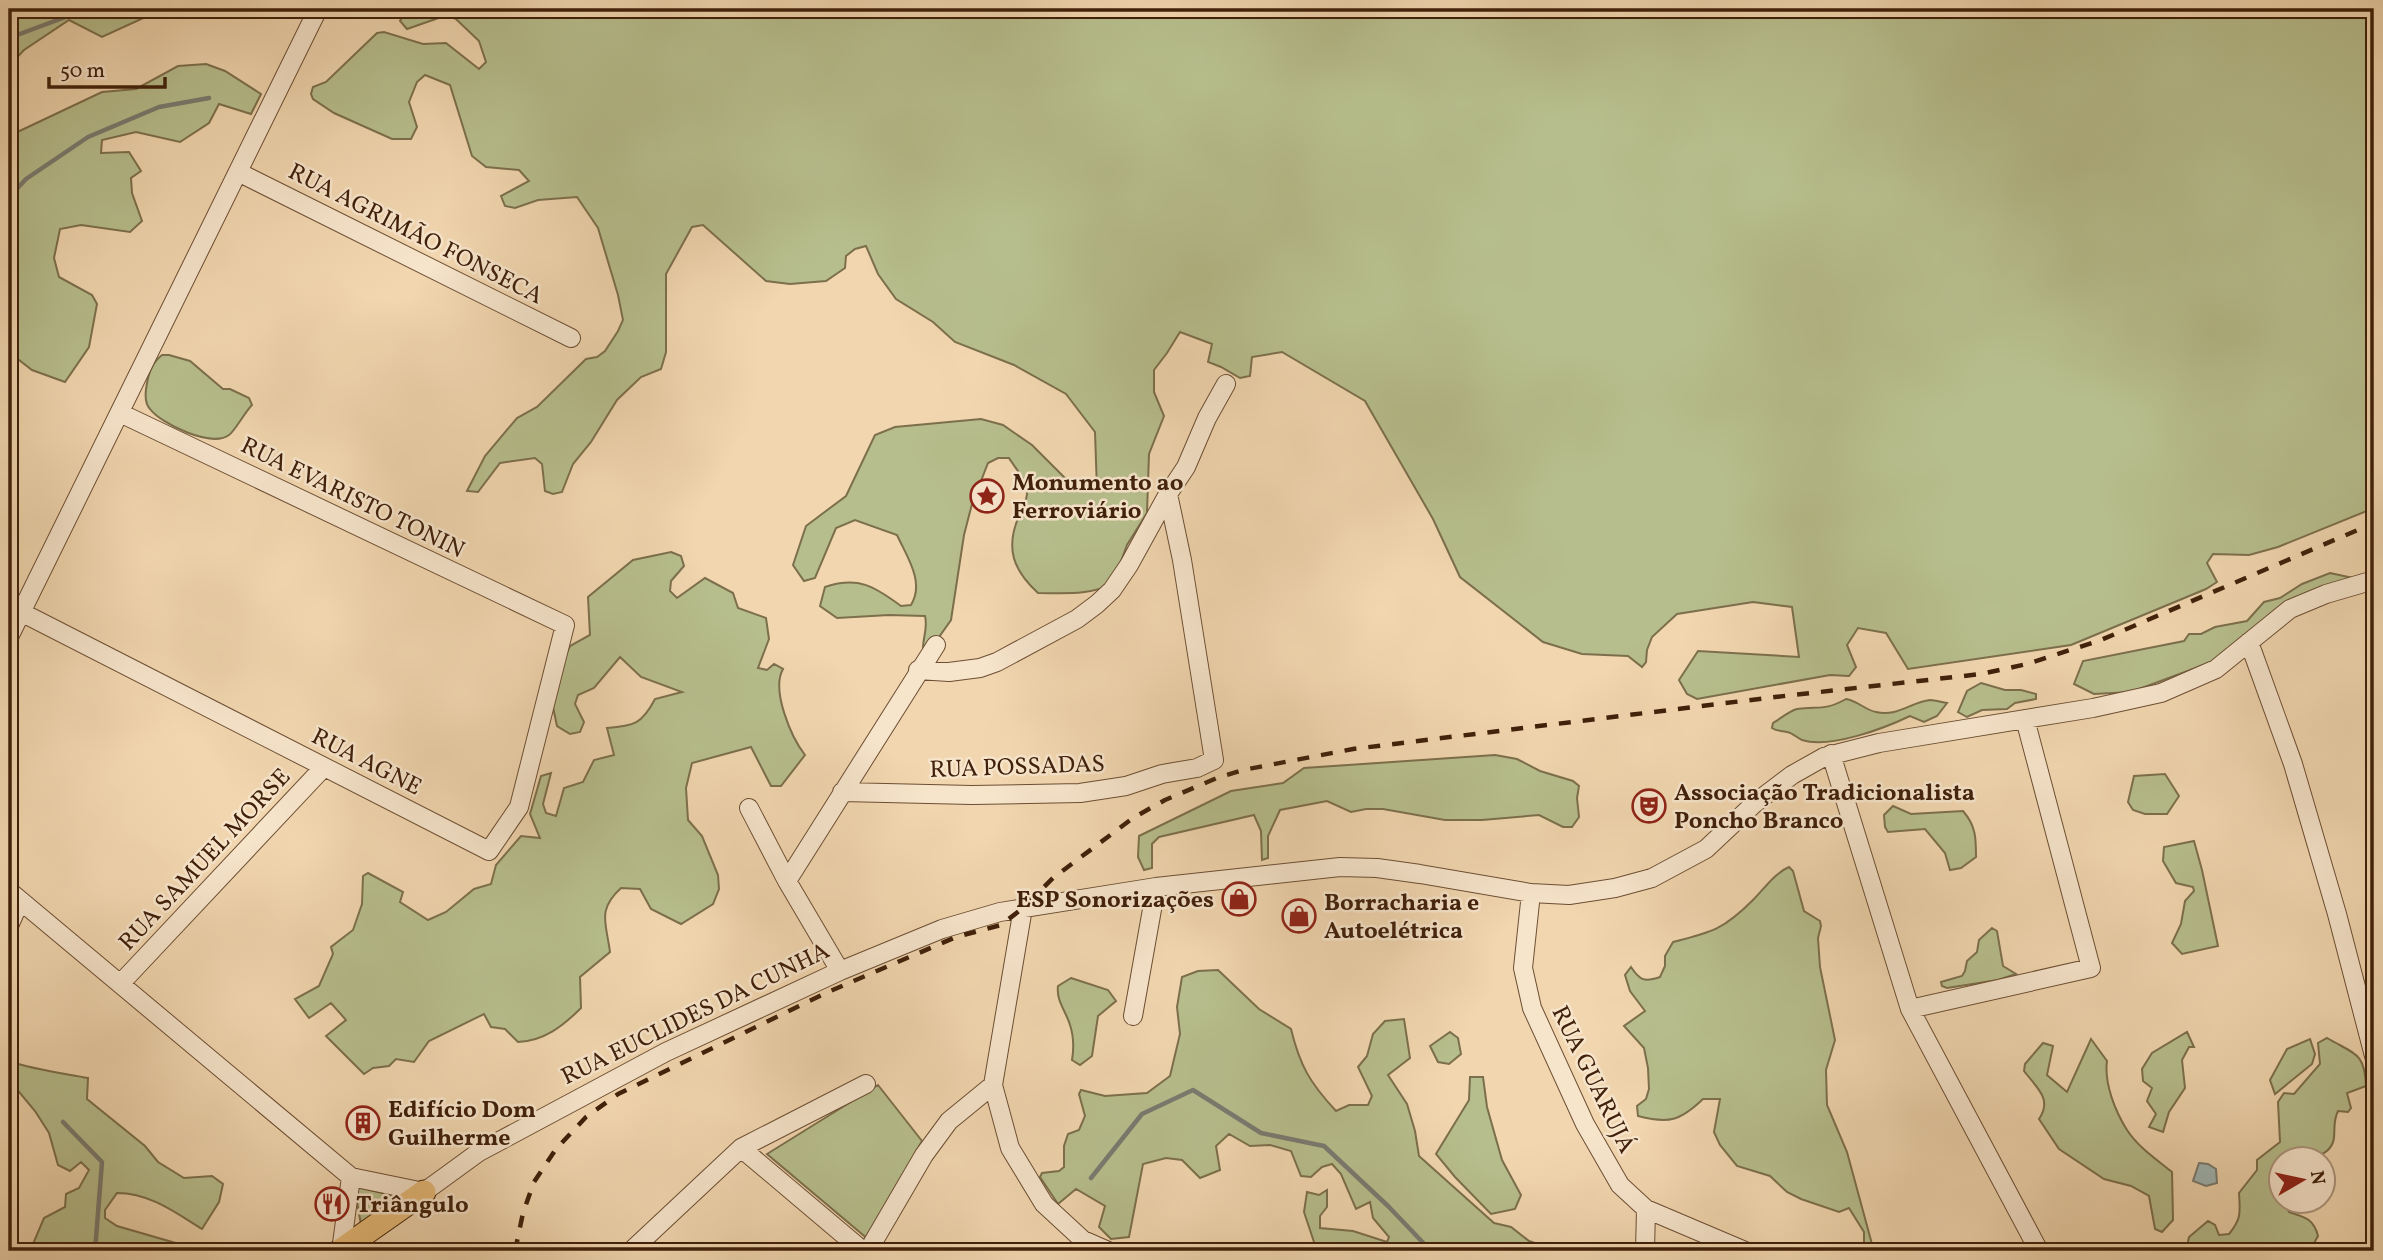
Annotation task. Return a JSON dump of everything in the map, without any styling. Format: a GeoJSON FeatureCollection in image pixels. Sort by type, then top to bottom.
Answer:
{"type":"FeatureCollection","features":[{"type":"Feature","properties":{"kind":"main road","name":"RUA EUCLIDES DA CUNHA"},"geometry":{"type":"LineString","coordinates":[[340,1251],[424,1192]]}},
{"type":"Feature","properties":{"kind":"street"},"geometry":{"type":"LineString","coordinates":[[9,638],[15,609],[120,413],[318,9]]}},
{"type":"Feature","properties":{"kind":"street","name":"RUA AGRIMÃO FONSECA"},"geometry":{"type":"LineString","coordinates":[[238,172],[572,338]]}},
{"type":"Feature","properties":{"kind":"street"},"geometry":{"type":"LineString","coordinates":[[918,670],[949,672],[980,668],[1077,619],[1112,590],[1186,467],[1207,418],[1226,384]]}},
{"type":"Feature","properties":{"kind":"street","name":"RUA EVARISTO TONIN"},"geometry":{"type":"LineString","coordinates":[[120,413],[565,625]]}},
{"type":"Feature","properties":{"kind":"street","name":"RUA POSSADAS"},"geometry":{"type":"LineString","coordinates":[[842,792],[972,795],[1080,793],[1126,786],[1162,774],[1197,768],[1214,760],[1182,560],[1168,494]]}},
{"type":"Feature","properties":{"kind":"street","name":"RUA EUCLIDES DA CUNHA"},"geometry":{"type":"LineString","coordinates":[[424,1192],[479,1152],[655,1058],[840,971],[942,929],[1000,912],[1156,887],[1340,867],[1377,868],[1531,893],[1569,895],[1615,888],[1653,878],[1706,849],[1755,803],[1792,775],[1831,754],[1911,737],[2093,708],[2161,693],[2216,669],[2290,609],[2326,594],[2374,580]]}},
{"type":"Feature","properties":{"kind":"street","name":"RUA AGNE"},"geometry":{"type":"LineString","coordinates":[[15,609],[489,850],[519,807],[565,625]]}},
{"type":"Feature","properties":{"kind":"street"},"geometry":{"type":"LineString","coordinates":[[2249,642],[2293,764],[2337,914],[2374,1056]]}},
{"type":"Feature","properties":{"kind":"street"},"geometry":{"type":"LineString","coordinates":[[787,881],[936,645]]}},
{"type":"Feature","properties":{"kind":"street"},"geometry":{"type":"LineString","coordinates":[[1910,1009],[2091,968],[2025,719]]}},
{"type":"Feature","properties":{"kind":"street"},"geometry":{"type":"LineString","coordinates":[[1831,754],[1910,1009],[2039,1251]]}},
{"type":"Feature","properties":{"kind":"street","name":"RUA SAMUEL MORSE"},"geometry":{"type":"LineString","coordinates":[[120,984],[324,767]]}},
{"type":"Feature","properties":{"kind":"street"},"geometry":{"type":"LineString","coordinates":[[749,808],[787,881],[840,971]]}},
{"type":"Feature","properties":{"kind":"street"},"geometry":{"type":"LineString","coordinates":[[1133,1016],[1156,887]]}},
{"type":"Feature","properties":{"kind":"street","name":"RUA GUARUJÁ"},"geometry":{"type":"LineString","coordinates":[[1531,893],[1523,968],[1532,1008],[1585,1124],[1620,1185],[1646,1209],[1745,1251]]}},
{"type":"Feature","properties":{"kind":"street"},"geometry":{"type":"LineString","coordinates":[[14,896],[351,1177],[424,1192]]}},
{"type":"Feature","properties":{"kind":"street"},"geometry":{"type":"LineString","coordinates":[[9,926],[14,896]]}},
{"type":"Feature","properties":{"kind":"street"},"geometry":{"type":"LineString","coordinates":[[1023,908],[993,1085],[1010,1148],[1045,1204],[1083,1240],[1108,1251]]}},
{"type":"Feature","properties":{"kind":"street"},"geometry":{"type":"LineString","coordinates":[[631,1251],[741,1148],[866,1084]]}},
{"type":"Feature","properties":{"kind":"street"},"geometry":{"type":"LineString","coordinates":[[741,1148],[865,1251],[924,1155],[949,1121],[993,1085]]}},
{"type":"Feature","properties":{"kind":"street"},"geometry":{"type":"LineString","coordinates":[[340,1251],[351,1177]]}},
{"type":"Feature","properties":{"kind":"street"},"geometry":{"type":"LineString","coordinates":[[1644,1251],[1646,1209]]}},
{"type":"Feature","properties":{"kind":"green space"},"geometry":{"type":"Polygon","coordinates":[[[9,9],[163,9],[102,37],[69,20],[24,50],[9,66],[9,9]]]}},
{"type":"Feature","properties":{"kind":"green space"},"geometry":{"type":"Polygon","coordinates":[[[407,9],[2374,9],[2374,508],[2278,547],[2249,555],[2213,554],[2207,563],[2217,582],[2071,645],[1908,669],[1886,633],[1858,628],[1847,645],[1856,667],[1849,676],[1830,675],[1697,699],[1687,694],[1679,680],[1698,651],[1799,657],[1792,607],[1753,602],[1677,614],[1652,637],[1646,662],[1642,667],[1628,656],[1582,654],[1543,642],[1460,577],[1433,519],[1365,401],[1282,352],[1252,357],[1250,376],[1240,378],[1208,362],[1212,344],[1180,332],[1154,370],[1154,392],[1164,416],[1149,454],[1147,513],[1127,545],[1113,583],[1096,590],[1067,593],[1038,593],[1029,584],[1017,567],[1012,548],[1015,528],[1027,491],[1009,458],[998,458],[988,463],[972,504],[964,535],[951,620],[929,651],[923,649],[925,616],[837,618],[820,606],[825,587],[847,583],[874,588],[901,606],[911,605],[915,596],[915,579],[910,561],[897,535],[855,520],[836,528],[815,578],[804,581],[793,565],[806,526],[846,496],[875,435],[895,427],[981,419],[1003,425],[1032,445],[1077,490],[1097,490],[1095,432],[1066,394],[1014,365],[955,342],[933,322],[896,299],[878,274],[866,246],[855,249],[846,256],[845,268],[826,281],[790,284],[766,281],[703,225],[692,227],[666,274],[666,352],[661,369],[641,377],[617,400],[591,442],[573,464],[562,492],[553,494],[545,491],[542,464],[535,458],[500,463],[478,492],[467,491],[485,456],[517,418],[537,407],[586,359],[597,357],[605,351],[623,320],[598,228],[577,197],[538,200],[515,208],[505,206],[501,196],[529,181],[519,170],[486,167],[472,156],[450,85],[425,75],[417,82],[409,102],[417,127],[411,139],[392,139],[334,113],[313,99],[313,87],[326,82],[377,33],[384,32],[423,44],[446,43],[479,69],[486,62],[479,41],[456,19],[447,15],[407,29],[400,21],[407,9]]]}},
{"type":"Feature","properties":{"kind":"green space"},"geometry":{"type":"Polygon","coordinates":[[[206,64],[225,71],[261,94],[251,114],[219,104],[209,123],[180,142],[136,132],[102,140],[101,153],[129,152],[141,171],[131,178],[132,193],[142,221],[130,232],[81,225],[60,229],[54,258],[59,277],[92,295],[97,304],[89,347],[65,382],[32,370],[19,360],[9,358],[9,136],[102,92],[136,89],[178,66],[206,64]]]}},
{"type":"Feature","properties":{"kind":"green space"},"geometry":{"type":"Polygon","coordinates":[[[162,355],[190,361],[223,389],[230,389],[249,398],[252,405],[229,435],[211,439],[187,433],[150,409],[146,398],[148,378],[153,365],[162,355]]]}},
{"type":"Feature","properties":{"kind":"green space"},"geometry":{"type":"Polygon","coordinates":[[[671,552],[681,556],[684,566],[671,581],[670,591],[677,598],[705,578],[733,593],[738,608],[766,618],[769,639],[758,668],[767,670],[774,664],[783,669],[779,689],[784,713],[805,755],[781,786],[771,786],[751,747],[692,763],[686,788],[688,820],[702,836],[718,875],[719,889],[713,904],[681,924],[651,909],[640,889],[621,888],[613,896],[606,910],[605,924],[610,952],[580,977],[581,1008],[560,1026],[545,1036],[518,1042],[505,1029],[491,1027],[484,1014],[429,1041],[414,1062],[396,1059],[389,1066],[373,1068],[364,1074],[326,1036],[346,1020],[331,1003],[309,1018],[295,999],[319,986],[333,954],[331,947],[353,930],[362,904],[363,876],[368,873],[403,892],[400,902],[428,920],[446,912],[474,889],[491,884],[496,865],[521,836],[540,838],[530,814],[541,776],[551,773],[543,804],[546,813],[556,816],[564,788],[583,782],[594,760],[614,755],[607,728],[631,725],[646,714],[655,699],[682,692],[641,677],[620,657],[594,688],[578,695],[575,704],[584,722],[580,732],[570,734],[557,726],[553,707],[554,679],[570,646],[590,635],[588,597],[633,560],[671,552]]]}},
{"type":"Feature","properties":{"kind":"green space"},"geometry":{"type":"Polygon","coordinates":[[[2330,573],[2353,578],[2220,659],[2131,692],[2094,694],[2074,684],[2083,661],[2184,641],[2189,634],[2201,634],[2215,627],[2247,621],[2264,602],[2280,598],[2302,584],[2330,573]]]}},
{"type":"Feature","properties":{"kind":"green space"},"geometry":{"type":"Polygon","coordinates":[[[1981,683],[2005,690],[2036,694],[2036,699],[2015,703],[2007,709],[1982,710],[1967,717],[1958,712],[1967,691],[1981,683]]]}},
{"type":"Feature","properties":{"kind":"green space"},"geometry":{"type":"Polygon","coordinates":[[[1846,699],[1872,711],[1884,713],[1930,700],[1947,703],[1937,716],[1924,722],[1910,716],[1842,740],[1802,740],[1772,728],[1773,723],[1794,710],[1827,707],[1846,699]]]}},
{"type":"Feature","properties":{"kind":"green space"},"geometry":{"type":"Polygon","coordinates":[[[1495,755],[1517,759],[1540,771],[1573,781],[1579,786],[1579,817],[1572,827],[1563,827],[1539,815],[1445,820],[1383,809],[1351,812],[1327,801],[1280,810],[1268,836],[1268,858],[1262,860],[1261,831],[1254,815],[1159,837],[1152,844],[1152,868],[1144,870],[1138,857],[1139,836],[1231,791],[1283,783],[1304,768],[1495,755]]]}},
{"type":"Feature","properties":{"kind":"green space"},"geometry":{"type":"Polygon","coordinates":[[[2165,774],[2179,796],[2167,814],[2145,814],[2133,810],[2128,802],[2134,776],[2165,774]]]}},
{"type":"Feature","properties":{"kind":"green space"},"geometry":{"type":"Polygon","coordinates":[[[1893,806],[1911,814],[1963,811],[1974,832],[1976,857],[1961,868],[1950,870],[1945,853],[1925,829],[1888,832],[1884,815],[1893,806]]]}},
{"type":"Feature","properties":{"kind":"green space"},"geometry":{"type":"Polygon","coordinates":[[[2194,841],[2218,946],[2182,954],[2172,943],[2181,924],[2185,901],[2194,891],[2193,887],[2176,883],[2163,861],[2164,847],[2194,841]]]}},
{"type":"Feature","properties":{"kind":"green space"},"geometry":{"type":"Polygon","coordinates":[[[1789,867],[1793,871],[1804,911],[1820,921],[1820,967],[1835,1040],[1826,1070],[1827,1105],[1847,1152],[1872,1244],[1868,1251],[1864,1245],[1864,1232],[1849,1208],[1839,1212],[1801,1199],[1787,1192],[1770,1176],[1737,1166],[1720,1145],[1714,1132],[1720,1099],[1703,1099],[1688,1112],[1674,1119],[1658,1120],[1638,1116],[1637,1106],[1646,1099],[1649,1089],[1648,1068],[1644,1048],[1624,1026],[1645,1011],[1630,991],[1625,975],[1631,967],[1643,979],[1660,977],[1665,966],[1665,956],[1673,942],[1708,932],[1725,923],[1743,910],[1774,877],[1789,867]]]}},
{"type":"Feature","properties":{"kind":"green space"},"geometry":{"type":"Polygon","coordinates":[[[1992,928],[1997,931],[2003,966],[2016,974],[1998,980],[1947,988],[1942,986],[1941,982],[1962,976],[1967,961],[1977,952],[1979,940],[1992,928]]]}},
{"type":"Feature","properties":{"kind":"green space"},"geometry":{"type":"Polygon","coordinates":[[[1218,970],[1259,1009],[1291,1029],[1307,1073],[1336,1111],[1349,1105],[1368,1105],[1372,1096],[1358,1067],[1367,1056],[1373,1034],[1385,1021],[1404,1019],[1410,1058],[1388,1075],[1407,1104],[1419,1156],[1494,1223],[1511,1227],[1529,1241],[1558,1251],[1317,1251],[1304,1212],[1307,1192],[1319,1195],[1327,1190],[1327,1207],[1320,1216],[1320,1228],[1353,1231],[1387,1242],[1389,1237],[1373,1218],[1370,1202],[1356,1209],[1341,1174],[1332,1164],[1322,1167],[1311,1177],[1301,1176],[1291,1151],[1270,1145],[1250,1146],[1229,1134],[1216,1146],[1220,1170],[1200,1178],[1182,1160],[1166,1158],[1143,1164],[1129,1237],[1111,1239],[1099,1227],[1105,1206],[1076,1189],[1058,1204],[1040,1177],[1042,1173],[1059,1171],[1064,1167],[1064,1146],[1068,1134],[1079,1130],[1085,1116],[1079,1094],[1081,1090],[1105,1096],[1147,1093],[1170,1076],[1180,1034],[1177,1007],[1182,977],[1198,971],[1218,970]]]}},
{"type":"Feature","properties":{"kind":"green space"},"geometry":{"type":"Polygon","coordinates":[[[1071,978],[1108,990],[1116,1001],[1098,1016],[1092,1056],[1080,1065],[1072,1060],[1072,1034],[1058,991],[1058,986],[1071,978]]]}},
{"type":"Feature","properties":{"kind":"green space"},"geometry":{"type":"Polygon","coordinates":[[[1450,1032],[1458,1038],[1461,1054],[1449,1064],[1438,1062],[1430,1046],[1450,1032]]]}},
{"type":"Feature","properties":{"kind":"green space"},"geometry":{"type":"Polygon","coordinates":[[[2187,1032],[2194,1047],[2189,1047],[2182,1060],[2185,1088],[2169,1112],[2163,1132],[2149,1127],[2156,1114],[2147,1101],[2152,1088],[2143,1081],[2142,1069],[2152,1053],[2187,1032]]]}},
{"type":"Feature","properties":{"kind":"green space"},"geometry":{"type":"Polygon","coordinates":[[[2327,1038],[2356,1055],[2363,1066],[2366,1086],[2347,1093],[2351,1108],[2348,1112],[2338,1111],[2332,1144],[2277,1144],[2280,1142],[2278,1102],[2284,1093],[2294,1094],[2320,1064],[2318,1043],[2327,1038]]]}},
{"type":"Feature","properties":{"kind":"green space"},"geometry":{"type":"Polygon","coordinates":[[[2091,1039],[2107,1061],[2111,1097],[2127,1130],[2142,1148],[2172,1172],[2173,1220],[2162,1232],[2155,1229],[2149,1196],[2131,1186],[2104,1179],[2059,1149],[2039,1119],[2043,1112],[2044,1099],[2024,1071],[2025,1064],[2043,1043],[2053,1046],[2047,1075],[2067,1092],[2091,1039]]]}},
{"type":"Feature","properties":{"kind":"green space"},"geometry":{"type":"Polygon","coordinates":[[[2310,1039],[2315,1054],[2312,1064],[2275,1094],[2270,1080],[2287,1049],[2310,1039]]]}},
{"type":"Feature","properties":{"kind":"green space"},"geometry":{"type":"Polygon","coordinates":[[[9,1061],[88,1078],[87,1099],[145,1146],[158,1162],[184,1178],[212,1176],[223,1184],[219,1202],[202,1229],[141,1196],[117,1193],[105,1210],[105,1218],[117,1226],[186,1246],[194,1251],[30,1251],[44,1218],[65,1207],[66,1194],[79,1188],[89,1170],[81,1162],[70,1171],[58,1165],[49,1133],[9,1080],[9,1061]]]}},
{"type":"Feature","properties":{"kind":"green space"},"geometry":{"type":"Polygon","coordinates":[[[1470,1077],[1483,1077],[1487,1107],[1502,1160],[1521,1195],[1515,1209],[1491,1214],[1436,1154],[1469,1100],[1470,1077]]]}},
{"type":"Feature","properties":{"kind":"green space"},"geometry":{"type":"Polygon","coordinates":[[[878,1085],[922,1141],[869,1240],[767,1154],[878,1085]]]}},
{"type":"Feature","properties":{"kind":"green space"},"geometry":{"type":"Polygon","coordinates":[[[2268,1151],[2268,1214],[2295,1214],[2304,1217],[2314,1226],[2318,1236],[2313,1245],[2302,1251],[2186,1251],[2189,1237],[2208,1221],[2215,1225],[2219,1235],[2229,1234],[2239,1215],[2239,1193],[2257,1170],[2257,1160],[2268,1151]]]}},
{"type":"Feature","properties":{"kind":"green space"},"geometry":{"type":"Polygon","coordinates":[[[354,1186],[402,1198],[362,1230],[354,1186]]]}},
{"type":"Feature","properties":{"kind":"water"},"geometry":{"type":"Polygon","coordinates":[[[2199,1163],[2216,1169],[2217,1183],[2206,1186],[2193,1181],[2199,1163]]]}},
{"type":"Feature","properties":{"kind":"waterway"},"geometry":{"type":"LineString","coordinates":[[9,38],[87,9]]}},
{"type":"Feature","properties":{"kind":"waterway"},"geometry":{"type":"LineString","coordinates":[[9,197],[26,179],[88,137],[159,107],[209,98]]}},
{"type":"Feature","properties":{"kind":"waterway"},"geometry":{"type":"LineString","coordinates":[[1091,1178],[1142,1114],[1193,1090],[1261,1133],[1324,1146],[1431,1251]]}},
{"type":"Feature","properties":{"kind":"waterway"},"geometry":{"type":"LineString","coordinates":[[63,1122],[102,1162],[95,1251]]}},
{"type":"Feature","properties":{"kind":"railway"},"geometry":{"type":"LineString","coordinates":[[515,1251],[523,1213],[534,1182],[556,1149],[586,1117],[618,1094],[828,992],[956,937],[1001,925],[1023,908],[1053,878],[1133,818],[1165,800],[1217,778],[1243,770],[1353,749],[1981,674],[2027,664],[2101,640],[2374,523]]}},
{"type":"Feature","properties":{"kind":"place","name":"Monumento ao Ferroviário"},"geometry":{"type":"Point","coordinates":[987,496]}},
{"type":"Feature","properties":{"kind":"place","name":"Associação Tradicionalista Poncho Branco"},"geometry":{"type":"Point","coordinates":[1649,806]}},
{"type":"Feature","properties":{"kind":"place","name":"ESP Sonorizações"},"geometry":{"type":"Point","coordinates":[1239,899]}},
{"type":"Feature","properties":{"kind":"place","name":"Borracharia e Autoelétrica"},"geometry":{"type":"Point","coordinates":[1299,916]}},
{"type":"Feature","properties":{"kind":"place","name":"Edifício Dom Guilherme"},"geometry":{"type":"Point","coordinates":[363,1123]}},
{"type":"Feature","properties":{"kind":"place","name":"Triângulo"},"geometry":{"type":"Point","coordinates":[332,1204]}}]}
